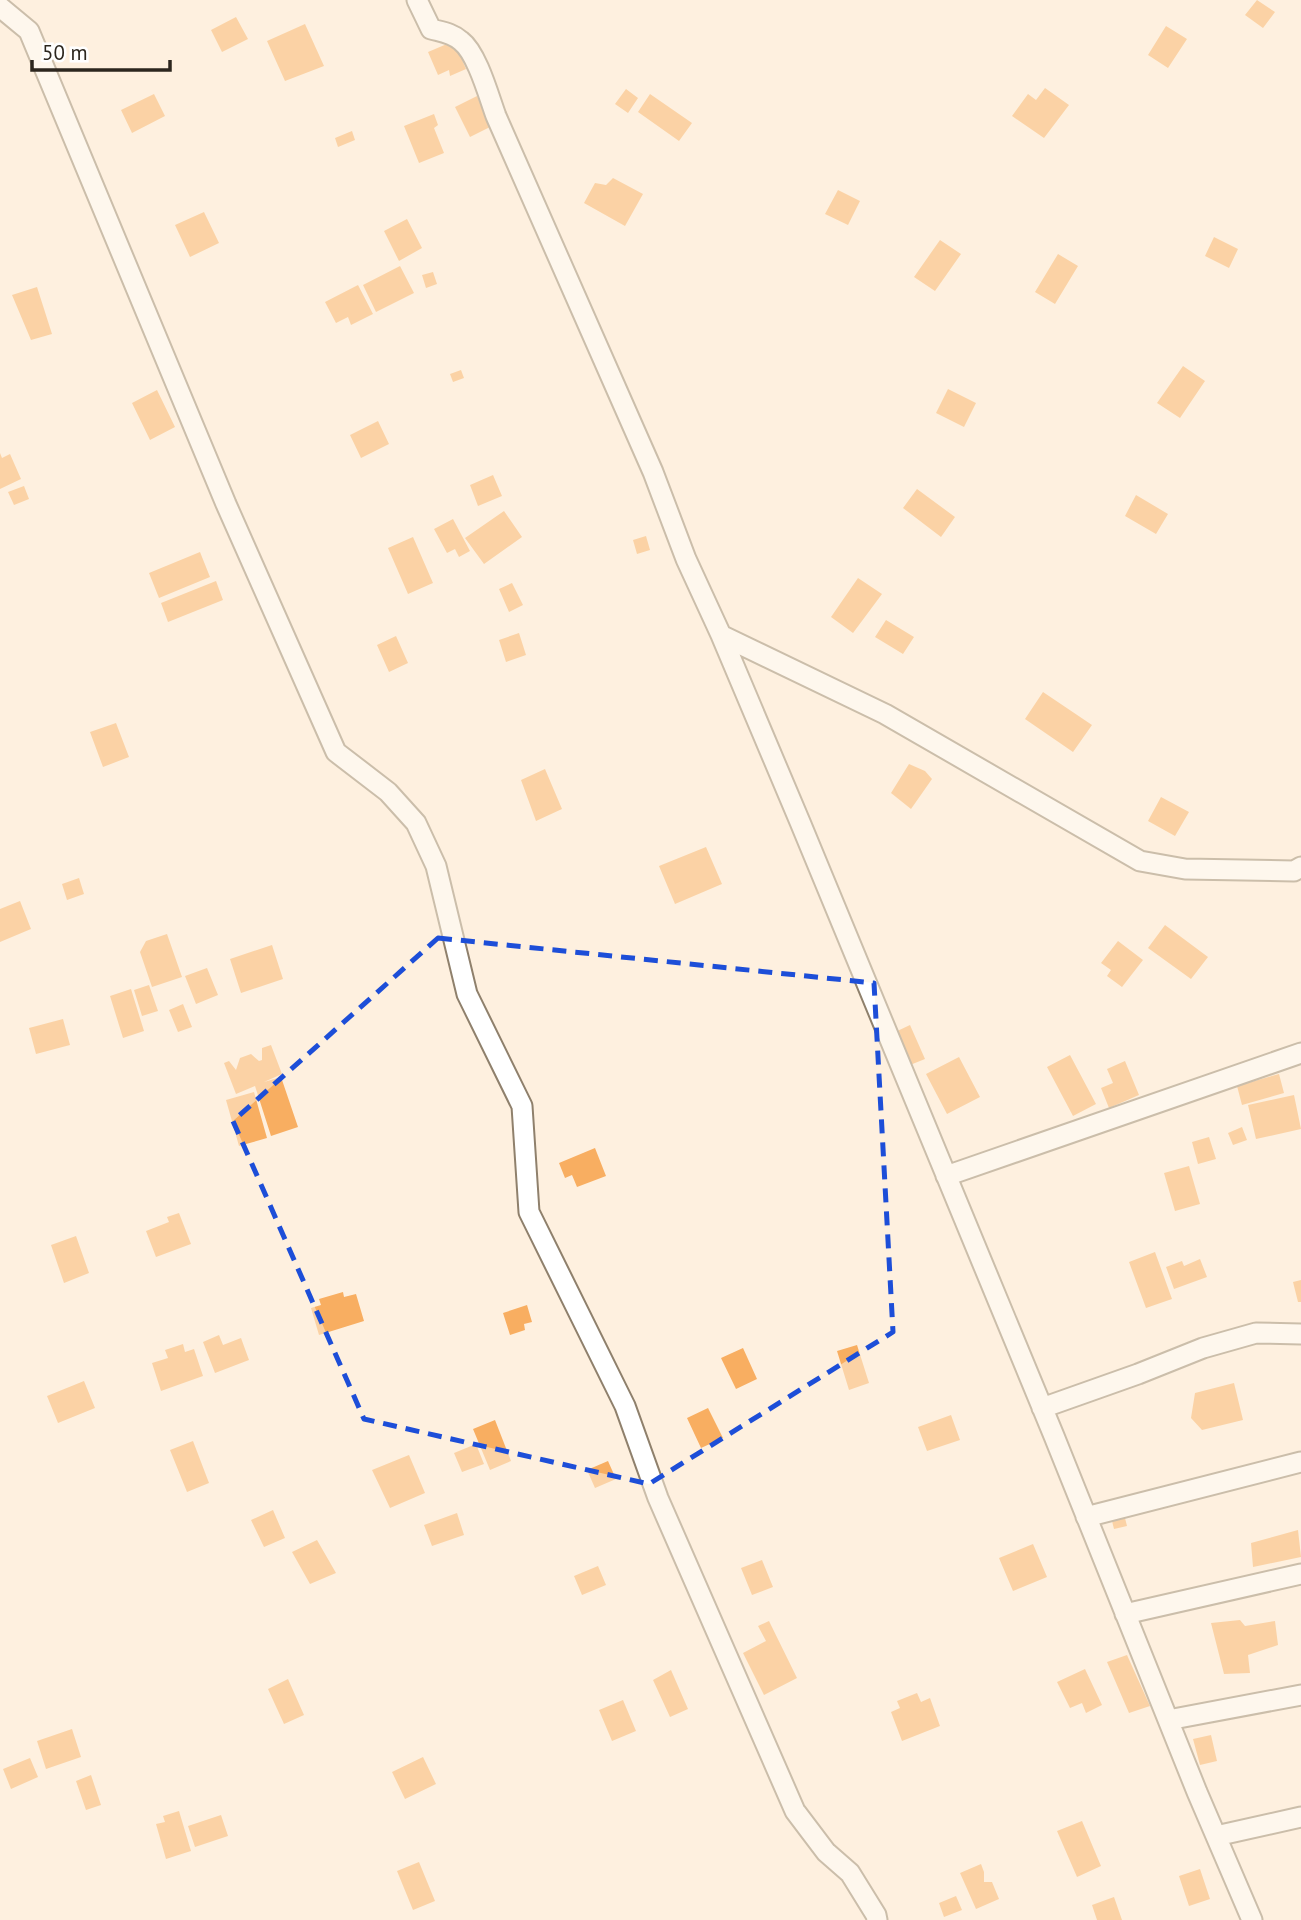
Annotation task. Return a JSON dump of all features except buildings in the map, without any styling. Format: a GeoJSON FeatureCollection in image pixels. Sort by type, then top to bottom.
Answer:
{"type":"FeatureCollection","features":[{"type":"Feature","properties":{"kind":"street"},"geometry":{"type":"LineString","coordinates":[[417,0],[431,29],[449,33],[464,43],[483,77],[496,116],[653,472],[686,559],[721,635],[946,1176],[1252,1920]]}},
{"type":"Feature","properties":{"kind":"street"},"geometry":{"type":"LineString","coordinates":[[0,7],[29,31],[226,503],[336,752],[388,792],[416,823],[436,866],[467,994],[522,1106],[529,1212],[625,1406],[659,1498],[795,1811],[826,1852],[850,1873],[877,1920]]}},
{"type":"Feature","properties":{"kind":"street"},"geometry":{"type":"LineString","coordinates":[[721,635],[885,713],[1140,861],[1185,869],[1294,871],[1301,867]]}},
{"type":"Feature","properties":{"kind":"street"},"geometry":{"type":"LineString","coordinates":[[946,1176],[1298,1058]]}},
{"type":"Feature","properties":{"kind":"street"},"geometry":{"type":"LineString","coordinates":[[1042,1408],[1203,1348],[1256,1333],[1301,1334]]}},
{"type":"Feature","properties":{"kind":"street"},"geometry":{"type":"LineString","coordinates":[[1086,1517],[1301,1462]]}},
{"type":"Feature","properties":{"kind":"street"},"geometry":{"type":"LineString","coordinates":[[1125,1614],[1301,1574]]}},
{"type":"Feature","properties":{"kind":"street"},"geometry":{"type":"LineString","coordinates":[[1168,1720],[1301,1695]]}},
{"type":"Feature","properties":{"kind":"street"},"geometry":{"type":"LineString","coordinates":[[1216,1836],[1301,1817]]}},
{"type":"Feature","properties":{"kind":"highlighted area"},"geometry":{"type":"Polygon","coordinates":[[[438,938],[874,983],[893,1332],[649,1484],[364,1419],[233,1121],[438,938]]]}}]}
